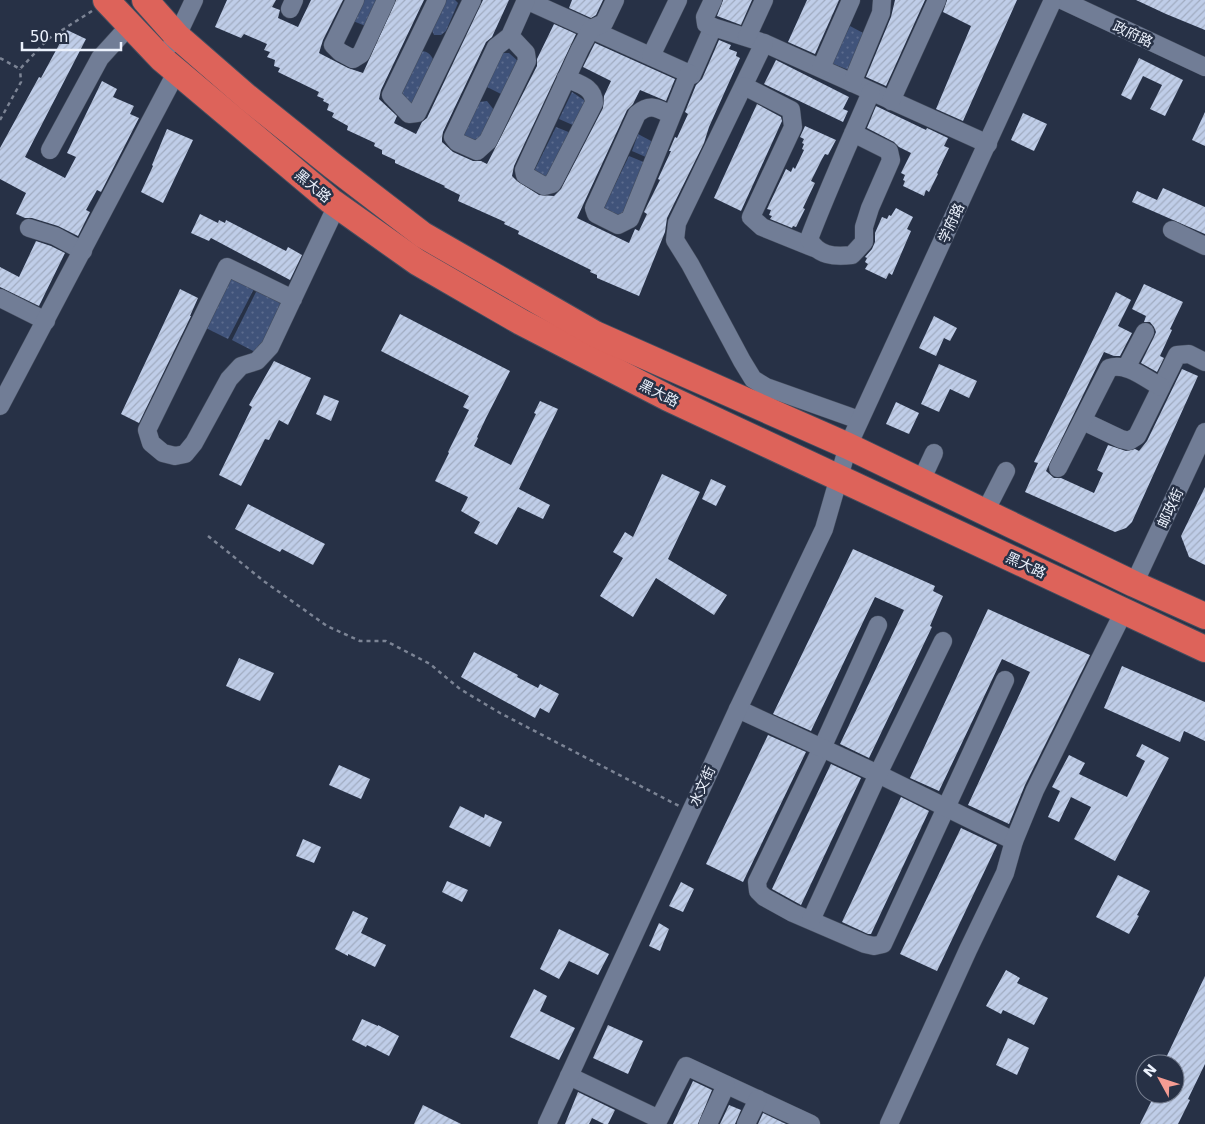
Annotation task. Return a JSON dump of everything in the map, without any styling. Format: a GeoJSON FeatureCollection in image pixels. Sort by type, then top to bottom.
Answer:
{"type":"FeatureCollection","features":[{"type":"Feature","properties":{"kind":"highway","name":"黑大路"},"geometry":{"type":"LineString","coordinates":[[145,0],[177,36],[270,116],[423,235],[596,334],[848,446],[1134,584],[1205,616]]}},
{"type":"Feature","properties":{"kind":"highway","name":"黑大路"},"geometry":{"type":"LineString","coordinates":[[107,1],[169,65],[337,205],[417,262],[521,322],[668,398],[1205,649]]}},
{"type":"Feature","properties":{"kind":"street"},"geometry":{"type":"LineString","coordinates":[[0,406],[83,251],[169,65],[177,36],[194,0]]}},
{"type":"Feature","properties":{"kind":"street"},"geometry":{"type":"LineString","coordinates":[[355,0],[333,45],[340,52],[353,59],[361,54],[386,0]]}},
{"type":"Feature","properties":{"kind":"street"},"geometry":{"type":"LineString","coordinates":[[437,0],[391,95],[409,114],[417,113],[472,0]]}},
{"type":"Feature","properties":{"kind":"street"},"geometry":{"type":"LineString","coordinates":[[510,36],[526,53],[527,61],[488,141],[477,151],[457,142],[452,137],[496,47],[510,36],[526,0],[692,75],[713,27]]}},
{"type":"Feature","properties":{"kind":"street"},"geometry":{"type":"LineString","coordinates":[[566,78],[588,88],[594,96],[594,102],[555,179],[552,184],[544,186],[525,175],[524,170],[566,78],[591,29],[604,22],[615,0]]}},
{"type":"Feature","properties":{"kind":"street"},"geometry":{"type":"LineString","coordinates":[[651,56],[678,0]]}},
{"type":"Feature","properties":{"kind":"street"},"geometry":{"type":"LineString","coordinates":[[713,0],[705,17],[706,24],[764,43],[988,144]]}},
{"type":"Feature","properties":{"kind":"street"},"geometry":{"type":"LineString","coordinates":[[747,37],[764,0]]}},
{"type":"Feature","properties":{"kind":"street"},"geometry":{"type":"LineString","coordinates":[[821,68],[851,0]]}},
{"type":"Feature","properties":{"kind":"street"},"geometry":{"type":"LineString","coordinates":[[852,83],[881,13],[882,0]]}},
{"type":"Feature","properties":{"kind":"street"},"geometry":{"type":"LineString","coordinates":[[891,101],[937,0]]}},
{"type":"Feature","properties":{"kind":"street","name":"学府路"},"geometry":{"type":"LineString","coordinates":[[848,446],[1053,0]]}},
{"type":"Feature","properties":{"kind":"street","name":"政府路"},"geometry":{"type":"LineString","coordinates":[[1062,0],[1205,67]]}},
{"type":"Feature","properties":{"kind":"street"},"geometry":{"type":"LineString","coordinates":[[50,150],[100,58],[130,25]]}},
{"type":"Feature","properties":{"kind":"street"},"geometry":{"type":"LineString","coordinates":[[764,43],[677,224],[675,240],[753,378],[766,388],[859,420]]}},
{"type":"Feature","properties":{"kind":"street"},"geometry":{"type":"LineString","coordinates":[[672,116],[652,106],[644,108],[637,114],[594,208],[596,214],[618,225],[630,219],[672,116],[689,74]]}},
{"type":"Feature","properties":{"kind":"street"},"geometry":{"type":"LineString","coordinates":[[744,86],[791,110],[793,126],[751,217],[762,227],[836,257],[852,255],[864,242],[864,227],[870,208],[891,160],[889,151],[853,133]]}},
{"type":"Feature","properties":{"kind":"street"},"geometry":{"type":"LineString","coordinates":[[814,248],[809,239],[871,92]]}},
{"type":"Feature","properties":{"kind":"street"},"geometry":{"type":"LineString","coordinates":[[294,299],[228,267],[148,430],[150,443],[163,453],[175,456],[185,454],[194,443],[229,379],[241,366],[257,361],[270,347],[294,299],[337,205]]}},
{"type":"Feature","properties":{"kind":"street"},"geometry":{"type":"LineString","coordinates":[[29,228],[55,236],[83,251]]}},
{"type":"Feature","properties":{"kind":"street"},"geometry":{"type":"LineString","coordinates":[[1172,230],[1205,246]]}},
{"type":"Feature","properties":{"kind":"street"},"geometry":{"type":"LineString","coordinates":[[0,298],[46,321]]}},
{"type":"Feature","properties":{"kind":"street"},"geometry":{"type":"LineString","coordinates":[[1126,368],[1145,332]]}},
{"type":"Feature","properties":{"kind":"street"},"geometry":{"type":"LineString","coordinates":[[1083,421],[1128,441],[1137,436],[1177,355],[1188,354],[1205,362]]}},
{"type":"Feature","properties":{"kind":"street"},"geometry":{"type":"LineString","coordinates":[[1058,468],[1109,368],[1116,366],[1126,368],[1162,387]]}},
{"type":"Feature","properties":{"kind":"street","name":"邮政街"},"geometry":{"type":"LineString","coordinates":[[1134,584],[1205,432]]}},
{"type":"Feature","properties":{"kind":"street","name":"水文街"},"geometry":{"type":"LineString","coordinates":[[547,1124],[690,812],[824,529],[848,446]]}},
{"type":"Feature","properties":{"kind":"street"},"geometry":{"type":"LineString","coordinates":[[921,481],[934,453]]}},
{"type":"Feature","properties":{"kind":"street"},"geometry":{"type":"LineString","coordinates":[[985,512],[1006,471]]}},
{"type":"Feature","properties":{"kind":"street"},"geometry":{"type":"LineString","coordinates":[[889,1124],[1005,873],[1014,841],[1035,790],[1124,611]]}},
{"type":"Feature","properties":{"kind":"street"},"geometry":{"type":"LineString","coordinates":[[878,625],[822,748],[757,882],[758,891],[764,897],[865,944],[874,946],[883,944],[1006,680]]}},
{"type":"Feature","properties":{"kind":"street"},"geometry":{"type":"LineString","coordinates":[[811,920],[878,774],[944,641]]}},
{"type":"Feature","properties":{"kind":"street"},"geometry":{"type":"LineString","coordinates":[[738,709],[878,774],[1014,841]]}},
{"type":"Feature","properties":{"kind":"street"},"geometry":{"type":"LineString","coordinates":[[569,1076],[658,1122],[686,1066],[811,1124]]}},
{"type":"Feature","properties":{"kind":"street"},"geometry":{"type":"LineString","coordinates":[[708,1124],[726,1085]]}},
{"type":"Feature","properties":{"kind":"street"},"geometry":{"type":"LineString","coordinates":[[746,1124],[758,1099]]}},
{"type":"Feature","properties":{"kind":"path"},"geometry":{"type":"LineString","coordinates":[[0,120],[21,82],[20,69],[48,39],[107,1]]}},
{"type":"Feature","properties":{"kind":"path"},"geometry":{"type":"LineString","coordinates":[[0,58],[20,69]]}},
{"type":"Feature","properties":{"kind":"path"},"geometry":{"type":"LineString","coordinates":[[208,536],[265,582],[327,626],[360,641],[386,641],[430,664],[460,689],[500,713],[690,812]]}},
{"type":"Feature","properties":{"kind":"shaded area"},"geometry":{"type":"Polygon","coordinates":[[[362,0],[380,0],[368,27],[353,21],[362,0]]]}},
{"type":"Feature","properties":{"kind":"shaded area"},"geometry":{"type":"Polygon","coordinates":[[[445,0],[455,0],[458,3],[446,31],[441,35],[434,35],[431,28],[445,0]]]}},
{"type":"Feature","properties":{"kind":"shaded area"},"geometry":{"type":"Polygon","coordinates":[[[850,26],[865,34],[851,71],[831,63],[850,26]]]}},
{"type":"Feature","properties":{"kind":"shaded area"},"geometry":{"type":"Polygon","coordinates":[[[420,51],[429,54],[435,63],[415,104],[407,106],[399,97],[420,51]]]}},
{"type":"Feature","properties":{"kind":"shaded area"},"geometry":{"type":"Polygon","coordinates":[[[500,53],[509,53],[518,61],[503,95],[485,86],[500,53]]]}},
{"type":"Feature","properties":{"kind":"shaded area"},"geometry":{"type":"Polygon","coordinates":[[[572,92],[584,100],[586,105],[575,126],[559,119],[572,92]]]}},
{"type":"Feature","properties":{"kind":"shaded area"},"geometry":{"type":"Polygon","coordinates":[[[487,101],[494,110],[481,139],[469,139],[463,134],[479,102],[487,101]]]}},
{"type":"Feature","properties":{"kind":"shaded area"},"geometry":{"type":"Polygon","coordinates":[[[556,127],[571,133],[551,176],[545,177],[533,173],[556,127]]]}},
{"type":"Feature","properties":{"kind":"shaded area"},"geometry":{"type":"Polygon","coordinates":[[[638,134],[653,142],[648,158],[632,151],[638,134]]]}},
{"type":"Feature","properties":{"kind":"shaded area"},"geometry":{"type":"Polygon","coordinates":[[[629,156],[646,163],[621,216],[603,209],[629,156]]]}},
{"type":"Feature","properties":{"kind":"shaded area"},"geometry":{"type":"Polygon","coordinates":[[[233,277],[255,287],[228,339],[204,327],[228,280],[233,277]]]}},
{"type":"Feature","properties":{"kind":"shaded area"},"geometry":{"type":"Polygon","coordinates":[[[257,290],[279,301],[281,307],[257,353],[232,340],[257,290]]]}},
{"type":"Feature","properties":{"kind":"building"},"geometry":{"type":"Polygon","coordinates":[[[227,0],[276,0],[272,7],[280,10],[278,18],[298,27],[311,0],[343,0],[323,40],[319,53],[348,68],[363,73],[396,0],[424,0],[381,90],[379,99],[397,116],[394,123],[416,134],[422,122],[427,118],[483,0],[509,0],[492,37],[486,42],[443,132],[442,138],[442,142],[453,152],[473,161],[481,161],[487,164],[537,66],[537,59],[554,24],[576,34],[514,166],[512,176],[539,195],[554,196],[561,189],[603,108],[604,96],[611,81],[583,67],[595,43],[675,79],[666,101],[640,90],[633,104],[627,110],[577,218],[629,243],[635,229],[639,231],[647,214],[644,212],[660,180],[658,179],[671,151],[669,151],[675,137],[677,138],[688,114],[685,112],[696,85],[702,79],[719,40],[731,45],[729,49],[737,52],[736,56],[740,58],[709,127],[704,143],[667,218],[665,232],[639,296],[597,278],[597,275],[590,272],[591,270],[518,234],[519,231],[504,224],[505,222],[458,201],[460,195],[395,163],[395,160],[382,154],[382,150],[374,146],[375,143],[347,130],[348,126],[332,117],[334,113],[327,110],[329,104],[317,96],[319,92],[278,72],[280,68],[274,66],[275,60],[267,57],[270,52],[264,50],[267,44],[244,34],[241,38],[215,27],[227,0]]]}},
{"type":"Feature","properties":{"kind":"building"},"geometry":{"type":"Polygon","coordinates":[[[572,0],[603,0],[596,15],[591,18],[569,8],[572,0]]]}},
{"type":"Feature","properties":{"kind":"building"},"geometry":{"type":"Polygon","coordinates":[[[723,0],[752,0],[741,25],[717,16],[723,0]]]}},
{"type":"Feature","properties":{"kind":"building"},"geometry":{"type":"Polygon","coordinates":[[[807,0],[839,0],[815,54],[788,42],[807,0]]]}},
{"type":"Feature","properties":{"kind":"building"},"geometry":{"type":"Polygon","coordinates":[[[895,0],[925,0],[886,86],[866,77],[891,17],[895,0]]]}},
{"type":"Feature","properties":{"kind":"building"},"geometry":{"type":"Polygon","coordinates":[[[947,0],[1017,0],[963,121],[936,109],[971,26],[943,12],[947,0]]]}},
{"type":"Feature","properties":{"kind":"building"},"geometry":{"type":"Polygon","coordinates":[[[1136,0],[1205,0],[1205,30],[1166,14],[1136,0]]]}},
{"type":"Feature","properties":{"kind":"building"},"geometry":{"type":"Polygon","coordinates":[[[67,30],[86,39],[25,157],[65,178],[76,157],[67,153],[102,81],[117,89],[113,97],[134,106],[130,114],[139,118],[101,192],[97,190],[86,210],[90,212],[78,236],[58,226],[16,214],[26,193],[0,179],[0,148],[67,30]]]}},
{"type":"Feature","properties":{"kind":"building"},"geometry":{"type":"Polygon","coordinates":[[[1139,58],[1183,80],[1165,116],[1150,109],[1162,85],[1143,76],[1131,100],[1121,95],[1139,58]]]}},
{"type":"Feature","properties":{"kind":"building"},"geometry":{"type":"Polygon","coordinates":[[[776,60],[849,97],[843,109],[848,111],[843,122],[764,84],[776,60]]]}},
{"type":"Feature","properties":{"kind":"building"},"geometry":{"type":"Polygon","coordinates":[[[757,104],[781,117],[782,121],[741,211],[714,198],[757,104]]]}},
{"type":"Feature","properties":{"kind":"building"},"geometry":{"type":"Polygon","coordinates":[[[876,106],[926,130],[927,128],[948,138],[944,146],[949,148],[929,192],[926,190],[924,196],[903,186],[905,175],[901,173],[911,153],[867,128],[876,106]]]}},
{"type":"Feature","properties":{"kind":"building"},"geometry":{"type":"Polygon","coordinates":[[[1205,112],[1205,146],[1192,140],[1205,112]]]}},
{"type":"Feature","properties":{"kind":"building"},"geometry":{"type":"Polygon","coordinates":[[[1023,113],[1047,124],[1034,151],[1011,140],[1023,113]]]}},
{"type":"Feature","properties":{"kind":"building"},"geometry":{"type":"Polygon","coordinates":[[[805,126],[836,140],[828,155],[825,154],[811,181],[815,183],[803,208],[805,209],[796,227],[793,226],[792,228],[770,219],[772,216],[769,215],[771,210],[767,209],[786,169],[791,172],[793,167],[795,169],[804,150],[802,149],[804,144],[802,143],[804,139],[800,137],[805,126]]]}},
{"type":"Feature","properties":{"kind":"building"},"geometry":{"type":"Polygon","coordinates":[[[167,129],[193,140],[163,203],[141,192],[167,129]]]}},
{"type":"Feature","properties":{"kind":"building"},"geometry":{"type":"Polygon","coordinates":[[[1163,188],[1205,207],[1205,234],[1132,202],[1137,191],[1157,200],[1163,188]]]}},
{"type":"Feature","properties":{"kind":"building"},"geometry":{"type":"Polygon","coordinates":[[[896,208],[913,217],[907,229],[911,231],[892,275],[889,273],[886,279],[865,269],[868,264],[865,262],[867,258],[865,257],[875,242],[875,233],[882,217],[887,219],[896,208]]]}},
{"type":"Feature","properties":{"kind":"building"},"geometry":{"type":"Polygon","coordinates":[[[200,214],[218,223],[219,220],[225,223],[226,220],[286,251],[288,247],[302,255],[290,280],[211,238],[209,241],[191,233],[200,214]]]}},
{"type":"Feature","properties":{"kind":"building"},"geometry":{"type":"Polygon","coordinates":[[[36,241],[65,253],[39,306],[0,287],[0,267],[19,277],[36,241]]]}},
{"type":"Feature","properties":{"kind":"building"},"geometry":{"type":"Polygon","coordinates":[[[1144,284],[1183,302],[1170,329],[1172,330],[1160,356],[1164,358],[1157,372],[1141,363],[1156,332],[1150,322],[1144,322],[1146,316],[1132,309],[1144,284]]]}},
{"type":"Feature","properties":{"kind":"building"},"geometry":{"type":"Polygon","coordinates":[[[180,289],[198,298],[139,423],[121,414],[180,289]]]}},
{"type":"Feature","properties":{"kind":"building"},"geometry":{"type":"Polygon","coordinates":[[[1116,292],[1131,300],[1118,326],[1132,333],[1120,356],[1104,352],[1046,471],[1054,478],[1061,478],[1094,493],[1103,473],[1097,470],[1108,445],[1126,451],[1135,449],[1139,451],[1147,441],[1182,369],[1198,376],[1132,522],[1126,528],[1115,532],[1025,492],[1038,463],[1034,462],[1116,292]]]}},
{"type":"Feature","properties":{"kind":"building"},"geometry":{"type":"Polygon","coordinates":[[[400,314],[510,371],[474,446],[511,465],[536,414],[534,413],[540,401],[558,409],[519,489],[550,505],[543,519],[518,507],[497,545],[474,533],[480,522],[461,511],[468,497],[435,481],[469,410],[463,407],[469,396],[381,351],[400,314]]]}},
{"type":"Feature","properties":{"kind":"building"},"geometry":{"type":"Polygon","coordinates":[[[934,316],[957,328],[950,341],[944,338],[936,356],[919,348],[934,316]]]}},
{"type":"Feature","properties":{"kind":"building"},"geometry":{"type":"Polygon","coordinates":[[[274,361],[311,378],[288,425],[279,420],[269,440],[265,439],[241,486],[219,475],[252,407],[249,405],[274,361]]]}},
{"type":"Feature","properties":{"kind":"building"},"geometry":{"type":"Polygon","coordinates":[[[939,364],[977,381],[969,398],[950,389],[939,412],[921,404],[939,364]]]}},
{"type":"Feature","properties":{"kind":"building"},"geometry":{"type":"Polygon","coordinates":[[[324,395],[339,401],[331,421],[316,414],[324,395]]]}},
{"type":"Feature","properties":{"kind":"building"},"geometry":{"type":"Polygon","coordinates":[[[896,402],[919,413],[909,434],[886,424],[896,402]]]}},
{"type":"Feature","properties":{"kind":"building"},"geometry":{"type":"Polygon","coordinates":[[[662,474],[700,492],[668,559],[727,595],[714,615],[656,578],[633,617],[600,596],[623,558],[613,552],[625,532],[633,537],[662,474]]]}},
{"type":"Feature","properties":{"kind":"building"},"geometry":{"type":"Polygon","coordinates":[[[711,479],[726,486],[716,506],[702,499],[711,479]]]}},
{"type":"Feature","properties":{"kind":"building"},"geometry":{"type":"Polygon","coordinates":[[[1205,487],[1205,565],[1189,557],[1181,536],[1205,487]]]}},
{"type":"Feature","properties":{"kind":"building"},"geometry":{"type":"Polygon","coordinates":[[[248,504],[325,544],[313,565],[282,549],[280,552],[235,529],[248,504]]]}},
{"type":"Feature","properties":{"kind":"building"},"geometry":{"type":"Polygon","coordinates":[[[853,549],[935,586],[933,591],[943,596],[930,626],[932,627],[869,758],[840,744],[904,610],[875,597],[811,731],[773,714],[853,549]]]}},
{"type":"Feature","properties":{"kind":"building"},"geometry":{"type":"Polygon","coordinates":[[[988,609],[1090,655],[1025,785],[1009,824],[968,805],[1030,672],[1002,659],[939,791],[910,778],[988,609]]]}},
{"type":"Feature","properties":{"kind":"building"},"geometry":{"type":"Polygon","coordinates":[[[474,652],[518,675],[517,677],[538,688],[540,684],[559,694],[549,713],[540,708],[535,718],[461,677],[474,652]]]}},
{"type":"Feature","properties":{"kind":"building"},"geometry":{"type":"Polygon","coordinates":[[[239,658],[274,673],[260,701],[226,686],[239,658]]]}},
{"type":"Feature","properties":{"kind":"building"},"geometry":{"type":"Polygon","coordinates":[[[1122,666],[1205,702],[1205,741],[1184,731],[1180,742],[1104,708],[1122,666]]]}},
{"type":"Feature","properties":{"kind":"building"},"geometry":{"type":"Polygon","coordinates":[[[768,735],[806,752],[743,882],[706,864],[768,735]]]}},
{"type":"Feature","properties":{"kind":"building"},"geometry":{"type":"Polygon","coordinates":[[[1142,744],[1169,758],[1115,861],[1074,839],[1091,807],[1071,797],[1059,822],[1048,817],[1060,791],[1052,787],[1069,755],[1085,763],[1079,774],[1127,797],[1145,761],[1136,756],[1142,744]]]}},
{"type":"Feature","properties":{"kind":"building"},"geometry":{"type":"Polygon","coordinates":[[[831,764],[861,778],[801,905],[772,889],[831,764]]]}},
{"type":"Feature","properties":{"kind":"building"},"geometry":{"type":"Polygon","coordinates":[[[339,765],[370,779],[361,799],[329,785],[339,765]]]}},
{"type":"Feature","properties":{"kind":"building"},"geometry":{"type":"Polygon","coordinates":[[[901,797],[929,811],[871,934],[868,934],[842,922],[901,797]]]}},
{"type":"Feature","properties":{"kind":"building"},"geometry":{"type":"Polygon","coordinates":[[[460,806],[484,818],[485,814],[502,822],[490,847],[449,827],[460,806]]]}},
{"type":"Feature","properties":{"kind":"building"},"geometry":{"type":"Polygon","coordinates":[[[961,828],[997,845],[937,971],[900,954],[961,828]]]}},
{"type":"Feature","properties":{"kind":"building"},"geometry":{"type":"Polygon","coordinates":[[[303,839],[321,847],[314,863],[296,856],[303,839]]]}},
{"type":"Feature","properties":{"kind":"building"},"geometry":{"type":"Polygon","coordinates":[[[1118,875],[1150,891],[1129,934],[1096,917],[1118,875]]]}},
{"type":"Feature","properties":{"kind":"building"},"geometry":{"type":"Polygon","coordinates":[[[447,881],[468,890],[462,902],[442,892],[447,881]]]}},
{"type":"Feature","properties":{"kind":"building"},"geometry":{"type":"Polygon","coordinates":[[[681,882],[694,889],[683,912],[669,906],[681,882]]]}},
{"type":"Feature","properties":{"kind":"building"},"geometry":{"type":"Polygon","coordinates":[[[353,911],[368,918],[361,933],[386,945],[375,967],[335,949],[353,911]]]}},
{"type":"Feature","properties":{"kind":"building"},"geometry":{"type":"Polygon","coordinates":[[[659,923],[669,929],[660,951],[649,946],[659,923]]]}},
{"type":"Feature","properties":{"kind":"building"},"geometry":{"type":"Polygon","coordinates":[[[559,929],[609,954],[598,975],[569,961],[559,979],[540,969],[559,929]]]}},
{"type":"Feature","properties":{"kind":"building"},"geometry":{"type":"Polygon","coordinates":[[[1006,970],[1020,978],[1017,983],[1048,998],[1034,1025],[1003,1010],[1001,1014],[986,1006],[1006,970]]]}},
{"type":"Feature","properties":{"kind":"building"},"geometry":{"type":"Polygon","coordinates":[[[1205,976],[1205,1064],[1188,1099],[1190,1100],[1178,1124],[1140,1124],[1150,1104],[1185,1104],[1185,1054],[1168,1054],[1205,976]]]}},
{"type":"Feature","properties":{"kind":"building"},"geometry":{"type":"Polygon","coordinates":[[[534,989],[547,996],[540,1011],[575,1028],[559,1060],[510,1037],[534,989]]]}},
{"type":"Feature","properties":{"kind":"building"},"geometry":{"type":"Polygon","coordinates":[[[362,1019],[399,1036],[389,1056],[352,1040],[362,1019]]]}},
{"type":"Feature","properties":{"kind":"building"},"geometry":{"type":"Polygon","coordinates":[[[608,1025],[643,1041],[628,1074],[593,1058],[608,1025]]]}},
{"type":"Feature","properties":{"kind":"building"},"geometry":{"type":"Polygon","coordinates":[[[1008,1038],[1029,1048],[1017,1075],[996,1065],[1008,1038]]]}},
{"type":"Feature","properties":{"kind":"building"},"geometry":{"type":"Polygon","coordinates":[[[693,1081],[712,1090],[698,1124],[673,1124],[693,1081]]]}},
{"type":"Feature","properties":{"kind":"building"},"geometry":{"type":"Polygon","coordinates":[[[578,1092],[615,1110],[608,1124],[592,1118],[589,1124],[565,1124],[578,1092]]]}},
{"type":"Feature","properties":{"kind":"building"},"geometry":{"type":"Polygon","coordinates":[[[423,1105],[461,1124],[414,1124],[423,1105]]]}},
{"type":"Feature","properties":{"kind":"building"},"geometry":{"type":"Polygon","coordinates":[[[729,1105],[741,1110],[735,1124],[720,1124],[729,1105]]]}},
{"type":"Feature","properties":{"kind":"building"},"geometry":{"type":"Polygon","coordinates":[[[763,1113],[786,1124],[758,1124],[763,1113]]]}}]}
